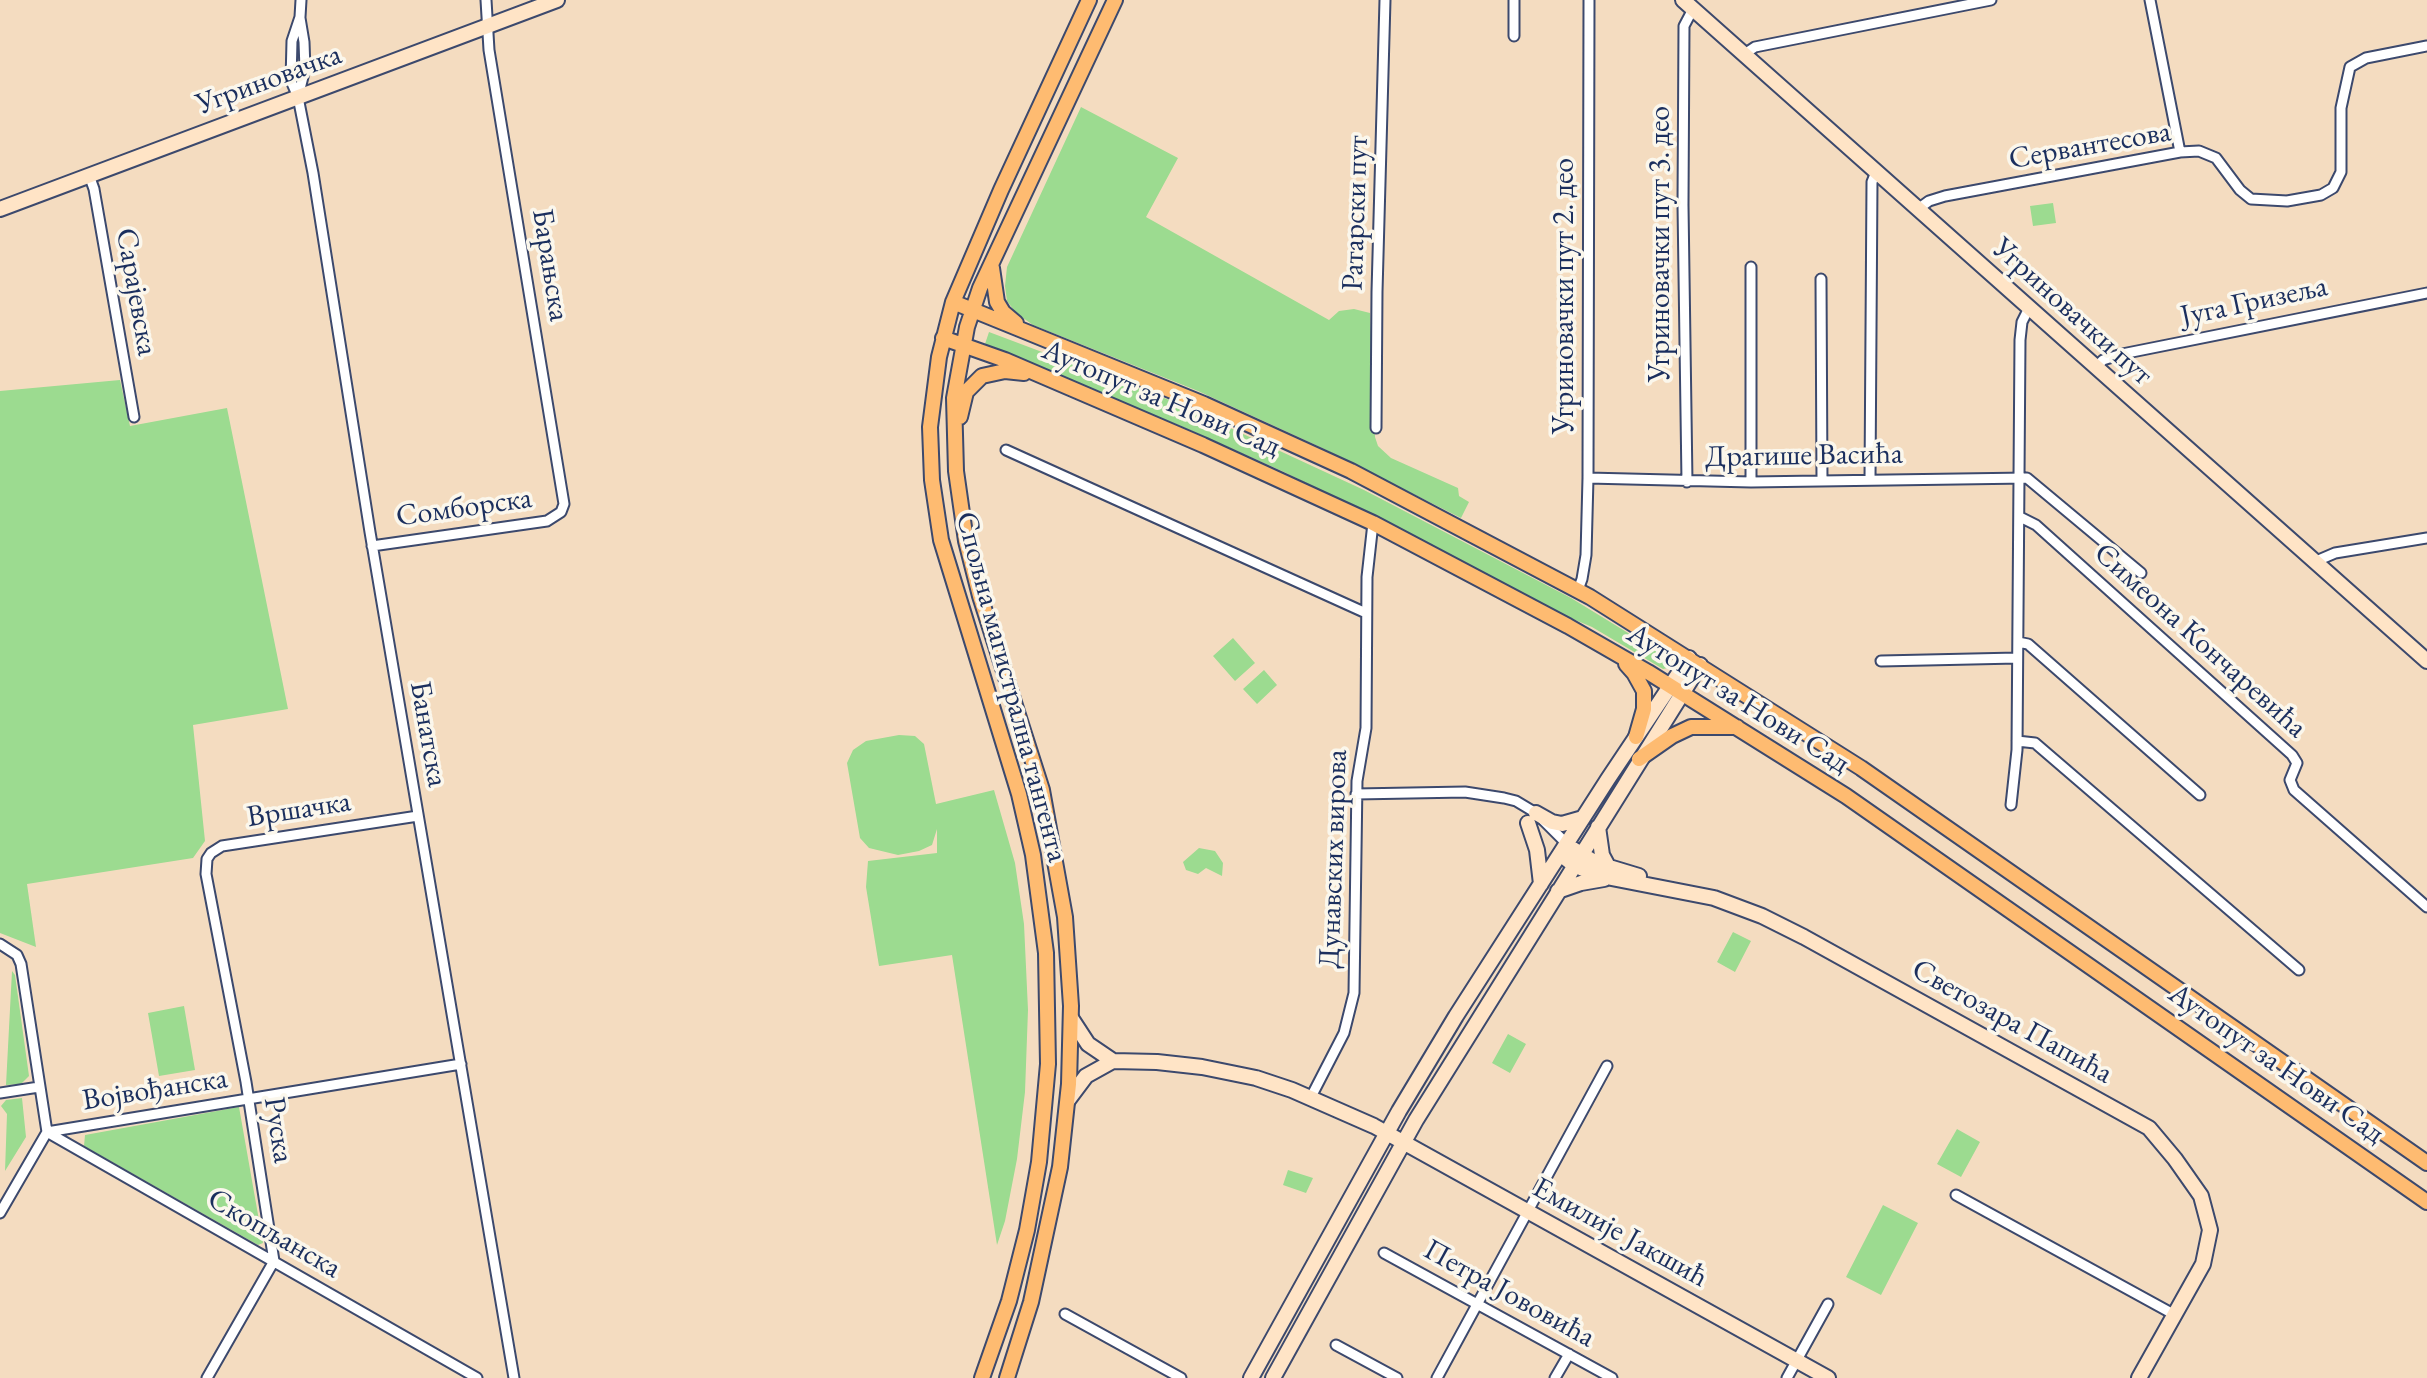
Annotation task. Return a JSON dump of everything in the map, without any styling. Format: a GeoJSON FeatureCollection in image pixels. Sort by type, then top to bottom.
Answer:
{"type":"FeatureCollection","features":[{"type":"Feature","properties":{"kind":"main road"},"geometry":{"type":"LineString","coordinates":[[943,338],[953,302],[1001,190],[1089,0]]}},
{"type":"Feature","properties":{"kind":"main road"},"geometry":{"type":"LineString","coordinates":[[963,344],[972,309],[992,263],[1115,0]]}},
{"type":"Feature","properties":{"kind":"main road"},"geometry":{"type":"LineString","coordinates":[[992,263],[997,302],[1003,312],[1026,331]]}},
{"type":"Feature","properties":{"kind":"main road","name":"Аутопут за Нови Сад"},"geometry":{"type":"LineString","coordinates":[[953,302],[1204,404],[1351,471],[1578,590],[1861,768],[2427,1163]]}},
{"type":"Feature","properties":{"kind":"main road","name":"Аутопут за Нови Сад"},"geometry":{"type":"LineString","coordinates":[[943,338],[1246,463],[1373,523],[1607,648],[1740,727],[1902,834],[2427,1202]]}},
{"type":"Feature","properties":{"kind":"main road","name":"Спољна магистрална тангента"},"geometry":{"type":"LineString","coordinates":[[943,338],[930,427],[936,514],[961,610],[1019,794],[1033,855],[1043,918],[1048,1005],[1044,1121],[1027,1230],[1009,1301],[982,1378]]}},
{"type":"Feature","properties":{"kind":"main road","name":"Спољна магистрална тангента"},"geometry":{"type":"LineString","coordinates":[[963,344],[953,406],[960,510],[980,596],[1042,790],[1065,917],[1071,1018],[1068,1100],[1060,1167],[1027,1315],[1007,1378]]}},
{"type":"Feature","properties":{"kind":"main road"},"geometry":{"type":"LineString","coordinates":[[955,446],[963,400],[976,380],[996,372],[1036,374]]}},
{"type":"Feature","properties":{"kind":"main road"},"geometry":{"type":"LineString","coordinates":[[1607,648],[1629,667],[1644,691],[1644,709],[1636,737]]}},
{"type":"Feature","properties":{"kind":"main road"},"geometry":{"type":"LineString","coordinates":[[1639,759],[1691,727],[1740,727]]}},
{"type":"Feature","properties":{"kind":"street","name":"Банатска"},"geometry":{"type":"LineString","coordinates":[[301,0],[305,69],[298,97],[514,1378]]}},
{"type":"Feature","properties":{"kind":"street","name":"Барањска"},"geometry":{"type":"LineString","coordinates":[[486,0],[486,26],[564,504],[561,512]]}},
{"type":"Feature","properties":{"kind":"street","name":"Угриновачка"},"geometry":{"type":"LineString","coordinates":[[0,209],[557,0]]}},
{"type":"Feature","properties":{"kind":"street","name":"Ратарски пут"},"geometry":{"type":"LineString","coordinates":[[1376,428],[1385,0]]}},
{"type":"Feature","properties":{"kind":"street"},"geometry":{"type":"LineString","coordinates":[[1514,0],[1514,36]]}},
{"type":"Feature","properties":{"kind":"street","name":"Угриновачки пут 2. део"},"geometry":{"type":"LineString","coordinates":[[1578,590],[1586,555],[1588,478],[1589,0]]}},
{"type":"Feature","properties":{"kind":"street"},"geometry":{"type":"LineString","coordinates":[[1743,55],[1755,47],[1991,0]]}},
{"type":"Feature","properties":{"kind":"street"},"geometry":{"type":"LineString","coordinates":[[2150,0],[2180,152]]}},
{"type":"Feature","properties":{"kind":"street","name":"Угриновачки пут"},"geometry":{"type":"LineString","coordinates":[[1688,4],[2427,661]]}},
{"type":"Feature","properties":{"kind":"street","name":"Угриновачки пут 3. део"},"geometry":{"type":"LineString","coordinates":[[1687,482],[1683,205],[1684,26],[1688,4]]}},
{"type":"Feature","properties":{"kind":"street","name":"Сервантесова"},"geometry":{"type":"LineString","coordinates":[[1918,209],[1929,201],[1945,196],[2180,152],[2203,152],[2213,156],[2240,190],[2256,201],[2287,201],[2327,193],[2341,172],[2341,108],[2350,67],[2366,58],[2427,46]]}},
{"type":"Feature","properties":{"kind":"street"},"geometry":{"type":"LineString","coordinates":[[1870,479],[1872,182],[1876,172]]}},
{"type":"Feature","properties":{"kind":"street","name":"Сарајевска"},"geometry":{"type":"LineString","coordinates":[[89,175],[134,417]]}},
{"type":"Feature","properties":{"kind":"street"},"geometry":{"type":"LineString","coordinates":[[1751,267],[1751,482]]}},
{"type":"Feature","properties":{"kind":"street"},"geometry":{"type":"LineString","coordinates":[[1821,279],[1822,481]]}},
{"type":"Feature","properties":{"kind":"street","name":"Југа Гризеља"},"geometry":{"type":"LineString","coordinates":[[2095,368],[2103,360],[2122,354],[2427,293]]}},
{"type":"Feature","properties":{"kind":"street"},"geometry":{"type":"LineString","coordinates":[[2011,805],[2017,741],[2020,340],[2022,322],[2029,308]]}},
{"type":"Feature","properties":{"kind":"street"},"geometry":{"type":"LineString","coordinates":[[1006,450],[1366,613]]}},
{"type":"Feature","properties":{"kind":"street"},"geometry":{"type":"LineString","coordinates":[[2020,477],[2030,479],[2141,573]]}},
{"type":"Feature","properties":{"kind":"street","name":"Драгише Васића"},"geometry":{"type":"LineString","coordinates":[[1588,478],[1751,482],[2020,477]]}},
{"type":"Feature","properties":{"kind":"street","name":"Сомборска"},"geometry":{"type":"LineString","coordinates":[[372,546],[533,524],[552,519],[561,512]]}},
{"type":"Feature","properties":{"kind":"street","name":"Симеона Кончаревића"},"geometry":{"type":"LineString","coordinates":[[2020,517],[2036,525],[2292,755],[2297,763],[2290,780],[2294,790],[2427,907]]}},
{"type":"Feature","properties":{"kind":"street","name":"Дунавских вирова"},"geometry":{"type":"LineString","coordinates":[[1311,1097],[1344,1033],[1355,979],[1356,794],[1366,718],[1366,613],[1373,523]]}},
{"type":"Feature","properties":{"kind":"street"},"geometry":{"type":"LineString","coordinates":[[2314,562],[2335,553],[2427,538]]}},
{"type":"Feature","properties":{"kind":"street"},"geometry":{"type":"LineString","coordinates":[[2018,642],[2028,644],[2200,795]]}},
{"type":"Feature","properties":{"kind":"street"},"geometry":{"type":"LineString","coordinates":[[1881,661],[2017,658]]}},
{"type":"Feature","properties":{"kind":"street"},"geometry":{"type":"LineString","coordinates":[[1273,1378],[1403,1143],[1598,827],[1694,661]]}},
{"type":"Feature","properties":{"kind":"street"},"geometry":{"type":"LineString","coordinates":[[1251,1378],[1386,1134],[1456,1016],[1636,737],[1677,689]]}},
{"type":"Feature","properties":{"kind":"street"},"geometry":{"type":"LineString","coordinates":[[2017,741],[2035,743],[2299,970]]}},
{"type":"Feature","properties":{"kind":"street"},"geometry":{"type":"LineString","coordinates":[[1356,794],[1479,794],[1516,801],[1564,849]]}},
{"type":"Feature","properties":{"kind":"street","name":"Вршачка"},"geometry":{"type":"LineString","coordinates":[[206,874],[207,859],[222,846],[418,816]]}},
{"type":"Feature","properties":{"kind":"street"},"geometry":{"type":"LineString","coordinates":[[1532,818],[1556,823],[1583,818]]}},
{"type":"Feature","properties":{"kind":"street"},"geometry":{"type":"LineString","coordinates":[[1532,818],[1541,885]]}},
{"type":"Feature","properties":{"kind":"street"},"geometry":{"type":"LineString","coordinates":[[1558,892],[1609,873],[1602,855],[1598,827]]}},
{"type":"Feature","properties":{"kind":"street","name":"Светозара Папића"},"geometry":{"type":"LineString","coordinates":[[1564,849],[1578,860],[1641,885],[1725,901],[1762,916],[2149,1128],[2192,1182],[2201,1196],[2209,1221],[2203,1264],[2139,1378]]}},
{"type":"Feature","properties":{"kind":"street","name":"Руска"},"geometry":{"type":"LineString","coordinates":[[206,874],[249,1100],[274,1261]]}},
{"type":"Feature","properties":{"kind":"street"},"geometry":{"type":"LineString","coordinates":[[0,944],[17,955],[21,964],[47,1132],[0,1213]]}},
{"type":"Feature","properties":{"kind":"street"},"geometry":{"type":"LineString","coordinates":[[1071,1018],[1086,1043],[1113,1061]]}},
{"type":"Feature","properties":{"kind":"street"},"geometry":{"type":"LineString","coordinates":[[1068,1100],[1086,1076],[1113,1061],[1157,1062],[1256,1078],[1311,1097],[1386,1134]]}},
{"type":"Feature","properties":{"kind":"street","name":"Војвођанска"},"geometry":{"type":"LineString","coordinates":[[47,1132],[461,1064]]}},
{"type":"Feature","properties":{"kind":"street"},"geometry":{"type":"LineString","coordinates":[[1437,1378],[1607,1066]]}},
{"type":"Feature","properties":{"kind":"street"},"geometry":{"type":"LineString","coordinates":[[0,1093],[39,1087]]}},
{"type":"Feature","properties":{"kind":"street","name":"Скопљанска"},"geometry":{"type":"LineString","coordinates":[[47,1132],[477,1378]]}},
{"type":"Feature","properties":{"kind":"street","name":"Емилије Јакшић"},"geometry":{"type":"LineString","coordinates":[[1386,1134],[1828,1378]]}},
{"type":"Feature","properties":{"kind":"street"},"geometry":{"type":"LineString","coordinates":[[1956,1195],[2175,1315]]}},
{"type":"Feature","properties":{"kind":"street","name":"Петра Јововића"},"geometry":{"type":"LineString","coordinates":[[1384,1253],[1612,1378]]}},
{"type":"Feature","properties":{"kind":"street"},"geometry":{"type":"LineString","coordinates":[[207,1378],[274,1261]]}},
{"type":"Feature","properties":{"kind":"street"},"geometry":{"type":"LineString","coordinates":[[1787,1378],[1828,1304]]}},
{"type":"Feature","properties":{"kind":"street"},"geometry":{"type":"LineString","coordinates":[[1065,1314],[1181,1378]]}},
{"type":"Feature","properties":{"kind":"street"},"geometry":{"type":"LineString","coordinates":[[1336,1345],[1397,1378]]}},
{"type":"Feature","properties":{"kind":"street"},"geometry":{"type":"LineString","coordinates":[[1555,1378],[1569,1354]]}},
{"type":"Feature","properties":{"kind":"green space"},"geometry":{"type":"Polygon","coordinates":[[[1081,107],[1178,158],[1146,217],[1329,320],[1339,311],[1354,309],[1370,313],[1375,437],[1378,446],[1391,458],[1458,488],[1459,496],[1469,502],[1461,518],[1320,447],[1198,391],[1033,325],[1016,313],[1007,301],[1007,267],[1081,107]]]}},
{"type":"Feature","properties":{"kind":"green space"},"geometry":{"type":"Polygon","coordinates":[[[2053,203],[2056,223],[2033,226],[2030,206],[2053,203]]]}},
{"type":"Feature","properties":{"kind":"green space"},"geometry":{"type":"Polygon","coordinates":[[[989,332],[1172,401],[1364,490],[1571,598],[1669,658],[1672,667],[1663,669],[1592,627],[1284,472],[985,344],[989,332]]]}},
{"type":"Feature","properties":{"kind":"green space"},"geometry":{"type":"Polygon","coordinates":[[[120,380],[130,426],[227,408],[288,709],[193,725],[205,841],[193,858],[27,884],[36,947],[0,933],[0,391],[120,380]]]}},
{"type":"Feature","properties":{"kind":"green space"},"geometry":{"type":"Polygon","coordinates":[[[1233,638],[1255,663],[1235,681],[1213,656],[1233,638]]]}},
{"type":"Feature","properties":{"kind":"green space"},"geometry":{"type":"Polygon","coordinates":[[[1264,670],[1277,685],[1257,704],[1243,689],[1264,670]]]}},
{"type":"Feature","properties":{"kind":"green space"},"geometry":{"type":"Polygon","coordinates":[[[899,735],[915,736],[924,744],[936,804],[994,790],[1015,863],[1024,924],[1028,1010],[1025,1092],[1017,1159],[997,1245],[952,955],[879,966],[866,887],[868,861],[937,853],[937,829],[932,845],[919,851],[898,855],[869,848],[860,838],[847,763],[853,750],[866,741],[899,735]]]}},
{"type":"Feature","properties":{"kind":"green space"},"geometry":{"type":"Polygon","coordinates":[[[1199,848],[1215,851],[1223,863],[1222,876],[1206,868],[1198,874],[1186,870],[1183,862],[1199,848]]]}},
{"type":"Feature","properties":{"kind":"green space"},"geometry":{"type":"Polygon","coordinates":[[[1733,932],[1751,941],[1735,972],[1717,962],[1733,932]]]}},
{"type":"Feature","properties":{"kind":"green space"},"geometry":{"type":"Polygon","coordinates":[[[12,971],[29,1076],[21,1084],[6,1085],[12,971]]]}},
{"type":"Feature","properties":{"kind":"green space"},"geometry":{"type":"Polygon","coordinates":[[[184,1006],[195,1070],[159,1076],[148,1013],[184,1006]]]}},
{"type":"Feature","properties":{"kind":"green space"},"geometry":{"type":"Polygon","coordinates":[[[1508,1034],[1526,1044],[1510,1073],[1492,1063],[1508,1034]]]}},
{"type":"Feature","properties":{"kind":"green space"},"geometry":{"type":"Polygon","coordinates":[[[22,1098],[26,1137],[5,1171],[7,1114],[1,1106],[6,1100],[22,1098]]]}},
{"type":"Feature","properties":{"kind":"green space"},"geometry":{"type":"Polygon","coordinates":[[[239,1107],[263,1243],[258,1245],[84,1146],[85,1135],[239,1107]]]}},
{"type":"Feature","properties":{"kind":"green space"},"geometry":{"type":"Polygon","coordinates":[[[1957,1129],[1980,1142],[1961,1177],[1937,1164],[1957,1129]]]}},
{"type":"Feature","properties":{"kind":"green space"},"geometry":{"type":"Polygon","coordinates":[[[1288,1170],[1313,1178],[1306,1193],[1283,1185],[1288,1170]]]}},
{"type":"Feature","properties":{"kind":"green space"},"geometry":{"type":"Polygon","coordinates":[[[1883,1205],[1918,1223],[1881,1295],[1846,1277],[1883,1205]]]}}]}
